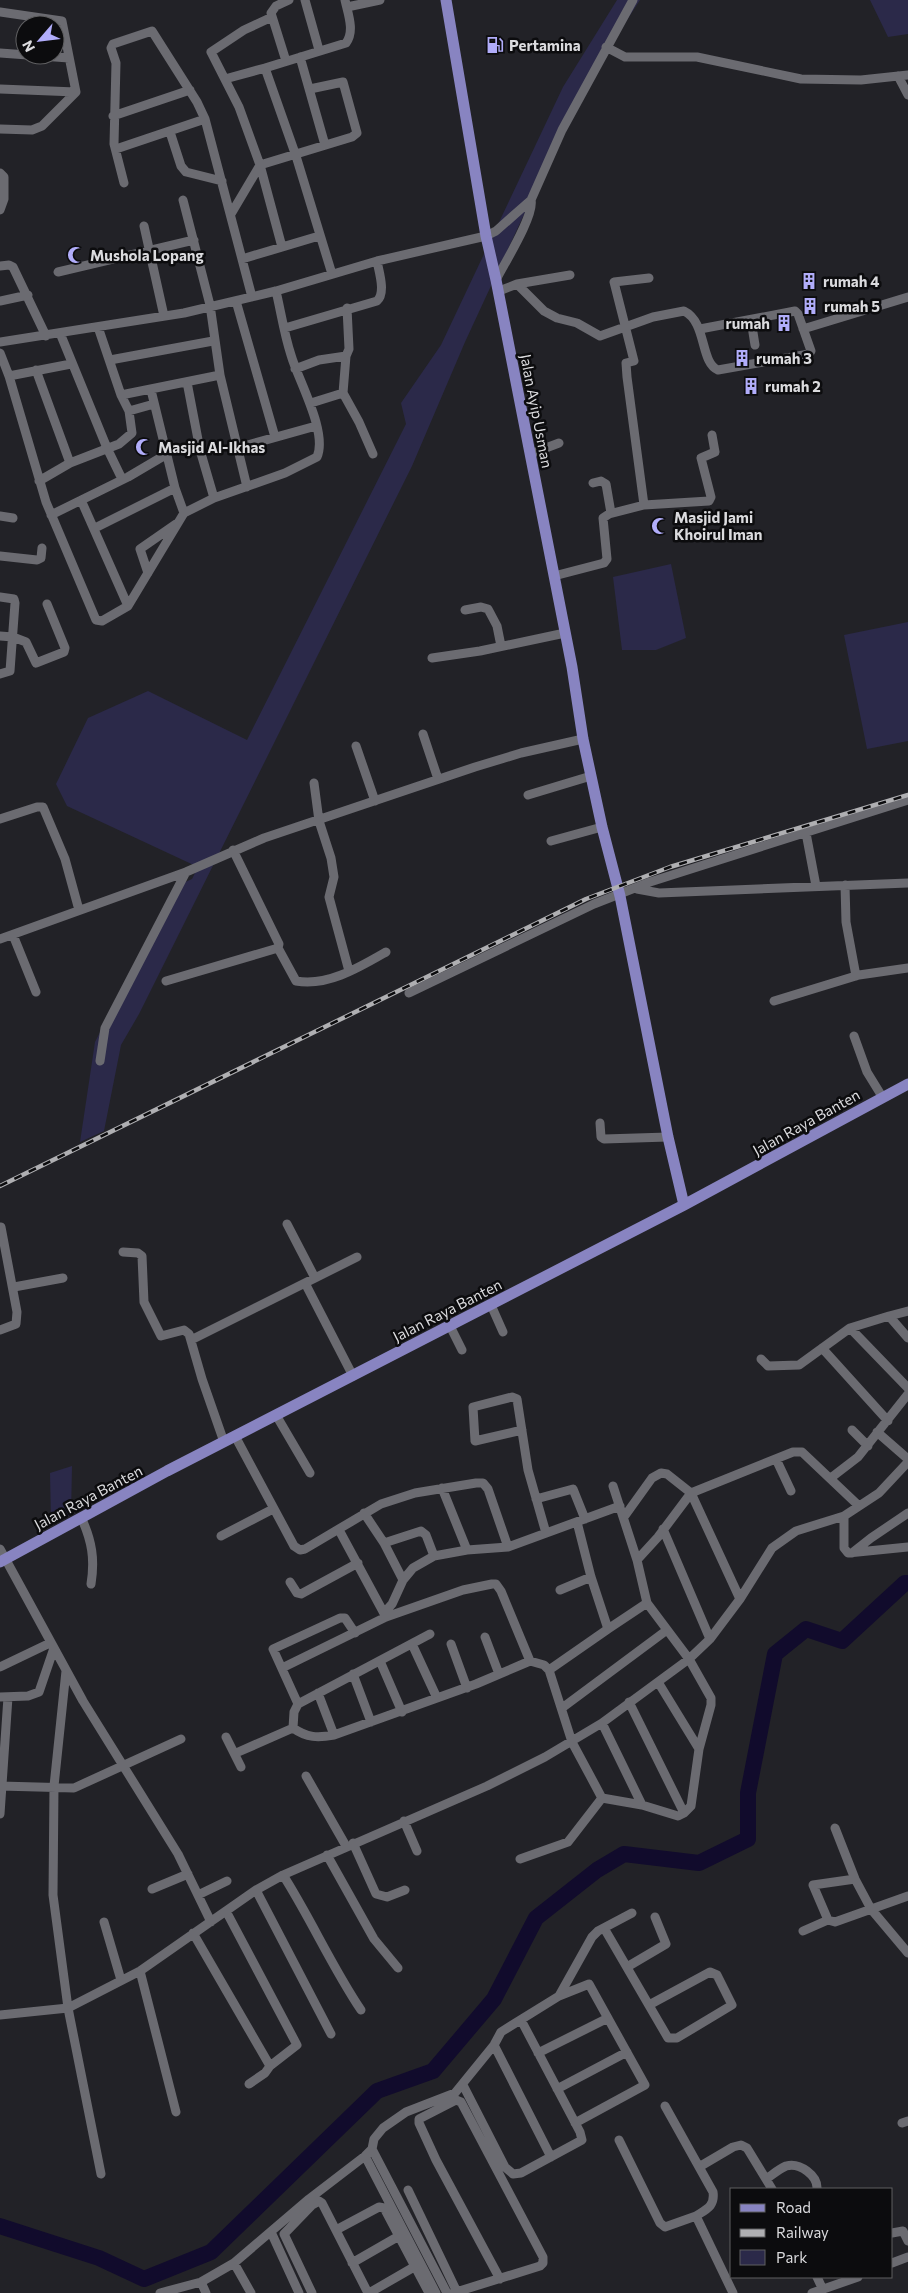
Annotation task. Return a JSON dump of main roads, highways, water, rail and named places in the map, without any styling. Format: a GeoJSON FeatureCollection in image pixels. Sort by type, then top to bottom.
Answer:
{"type":"FeatureCollection","features":[{"type":"Feature","properties":{"kind":"main road","name":"Jalan Ayip Usman"},"geometry":{"type":"LineString","coordinates":[[446,0],[486,236],[565,633],[583,739],[602,827],[620,896],[668,1137],[684,1205]]}},
{"type":"Feature","properties":{"kind":"main road","name":"Jalan Raya Banten"},"geometry":{"type":"LineString","coordinates":[[2,1557],[81,1518],[353,1375],[684,1205],[908,1084]]}},
{"type":"Feature","properties":{"kind":"waterway"},"geometry":{"type":"LineString","coordinates":[[0,2226],[99,2258],[144,2279],[211,2252],[377,2091],[433,2071],[494,1999],[536,1918],[597,1870],[624,1854],[699,1863],[748,1839],[748,1793],[775,1654],[806,1629],[842,1641],[905,1583],[908,1583]]}},
{"type":"Feature","properties":{"kind":"railway"},"geometry":{"type":"LineString","coordinates":[[0,1186],[586,899],[670,867],[908,795]]}},
{"type":"Feature","properties":{"kind":"place","name":"Pertamina"},"geometry":{"type":"Point","coordinates":[495,45]}},
{"type":"Feature","properties":{"kind":"place","name":"Mushola Lopang"},"geometry":{"type":"Point","coordinates":[76,255]}},
{"type":"Feature","properties":{"kind":"place","name":"rumah 4"},"geometry":{"type":"Point","coordinates":[809,281]}},
{"type":"Feature","properties":{"kind":"place","name":"rumah 5"},"geometry":{"type":"Point","coordinates":[810,306]}},
{"type":"Feature","properties":{"kind":"place","name":"rumah"},"geometry":{"type":"Point","coordinates":[784,323]}},
{"type":"Feature","properties":{"kind":"place","name":"rumah 3"},"geometry":{"type":"Point","coordinates":[742,358]}},
{"type":"Feature","properties":{"kind":"place","name":"rumah 2"},"geometry":{"type":"Point","coordinates":[751,386]}},
{"type":"Feature","properties":{"kind":"place","name":"Masjid Al-Ikhas"},"geometry":{"type":"Point","coordinates":[144,447]}},
{"type":"Feature","properties":{"kind":"place","name":"Masjid Jami Khoirul Iman"},"geometry":{"type":"Point","coordinates":[660,526]}}]}
